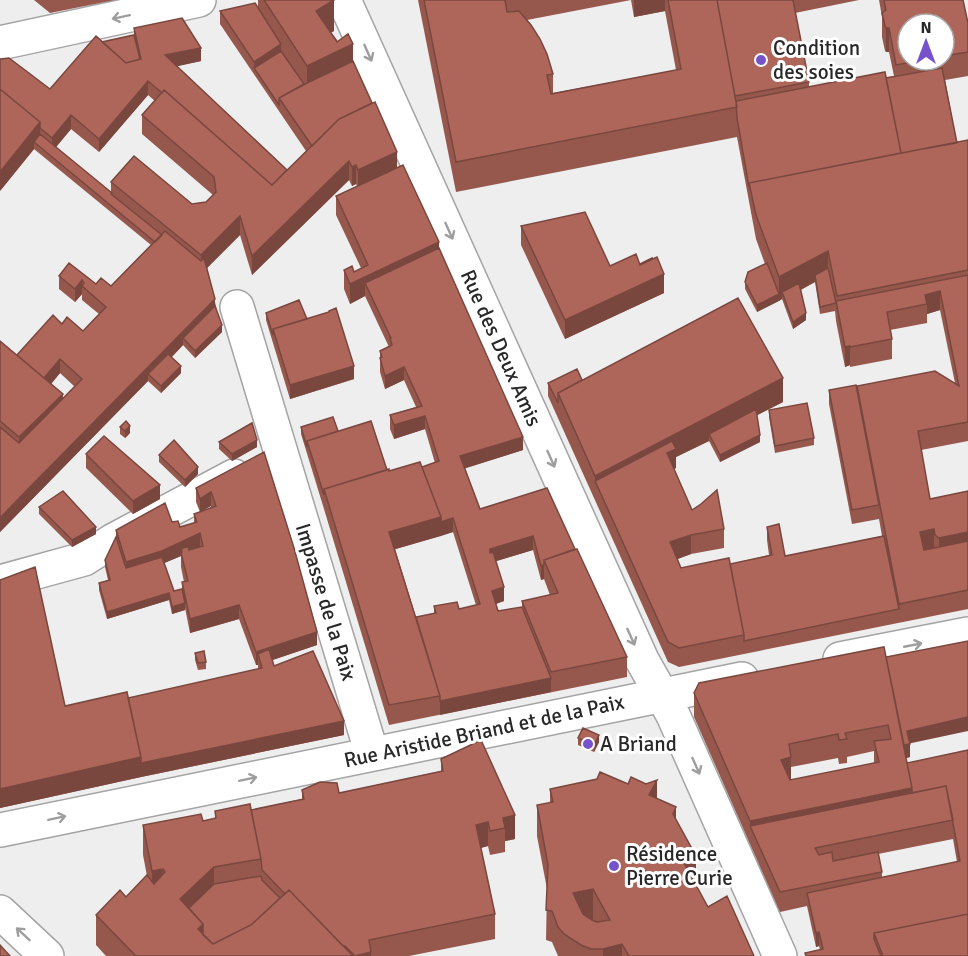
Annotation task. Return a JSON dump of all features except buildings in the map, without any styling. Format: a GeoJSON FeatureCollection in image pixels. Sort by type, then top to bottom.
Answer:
{"type":"FeatureCollection","features":[{"type":"Feature","properties":{"kind":"street"},"geometry":{"type":"LineString","coordinates":[[0,43],[199,0]]}},
{"type":"Feature","properties":{"kind":"street","name":"Rue des Deux Amis"},"geometry":{"type":"LineString","coordinates":[[344,0],[642,660],[678,726],[780,956]]}},
{"type":"Feature","properties":{"kind":"street","name":"Impasse de la Paix"},"geometry":{"type":"LineString","coordinates":[[237,307],[372,754]]}},
{"type":"Feature","properties":{"kind":"street"},"geometry":{"type":"LineString","coordinates":[[0,582],[84,559],[114,540],[280,450]]}},
{"type":"Feature","properties":{"kind":"street"},"geometry":{"type":"LineString","coordinates":[[815,664],[968,634]]}},
{"type":"Feature","properties":{"kind":"street","name":"Rue Aristide Briand et de la Paix"},"geometry":{"type":"LineString","coordinates":[[0,830],[768,673]]}},
{"type":"Feature","properties":{"kind":"street"},"geometry":{"type":"LineString","coordinates":[[0,912],[47,956]]}},
{"type":"Feature","properties":{"kind":"place","name":"Condition des soies"},"geometry":{"type":"Point","coordinates":[761,60]}},
{"type":"Feature","properties":{"kind":"place","name":"A Briand"},"geometry":{"type":"Point","coordinates":[588,744]}},
{"type":"Feature","properties":{"kind":"place","name":"Résidence Pierre Curie"},"geometry":{"type":"Point","coordinates":[614,866]}}]}
